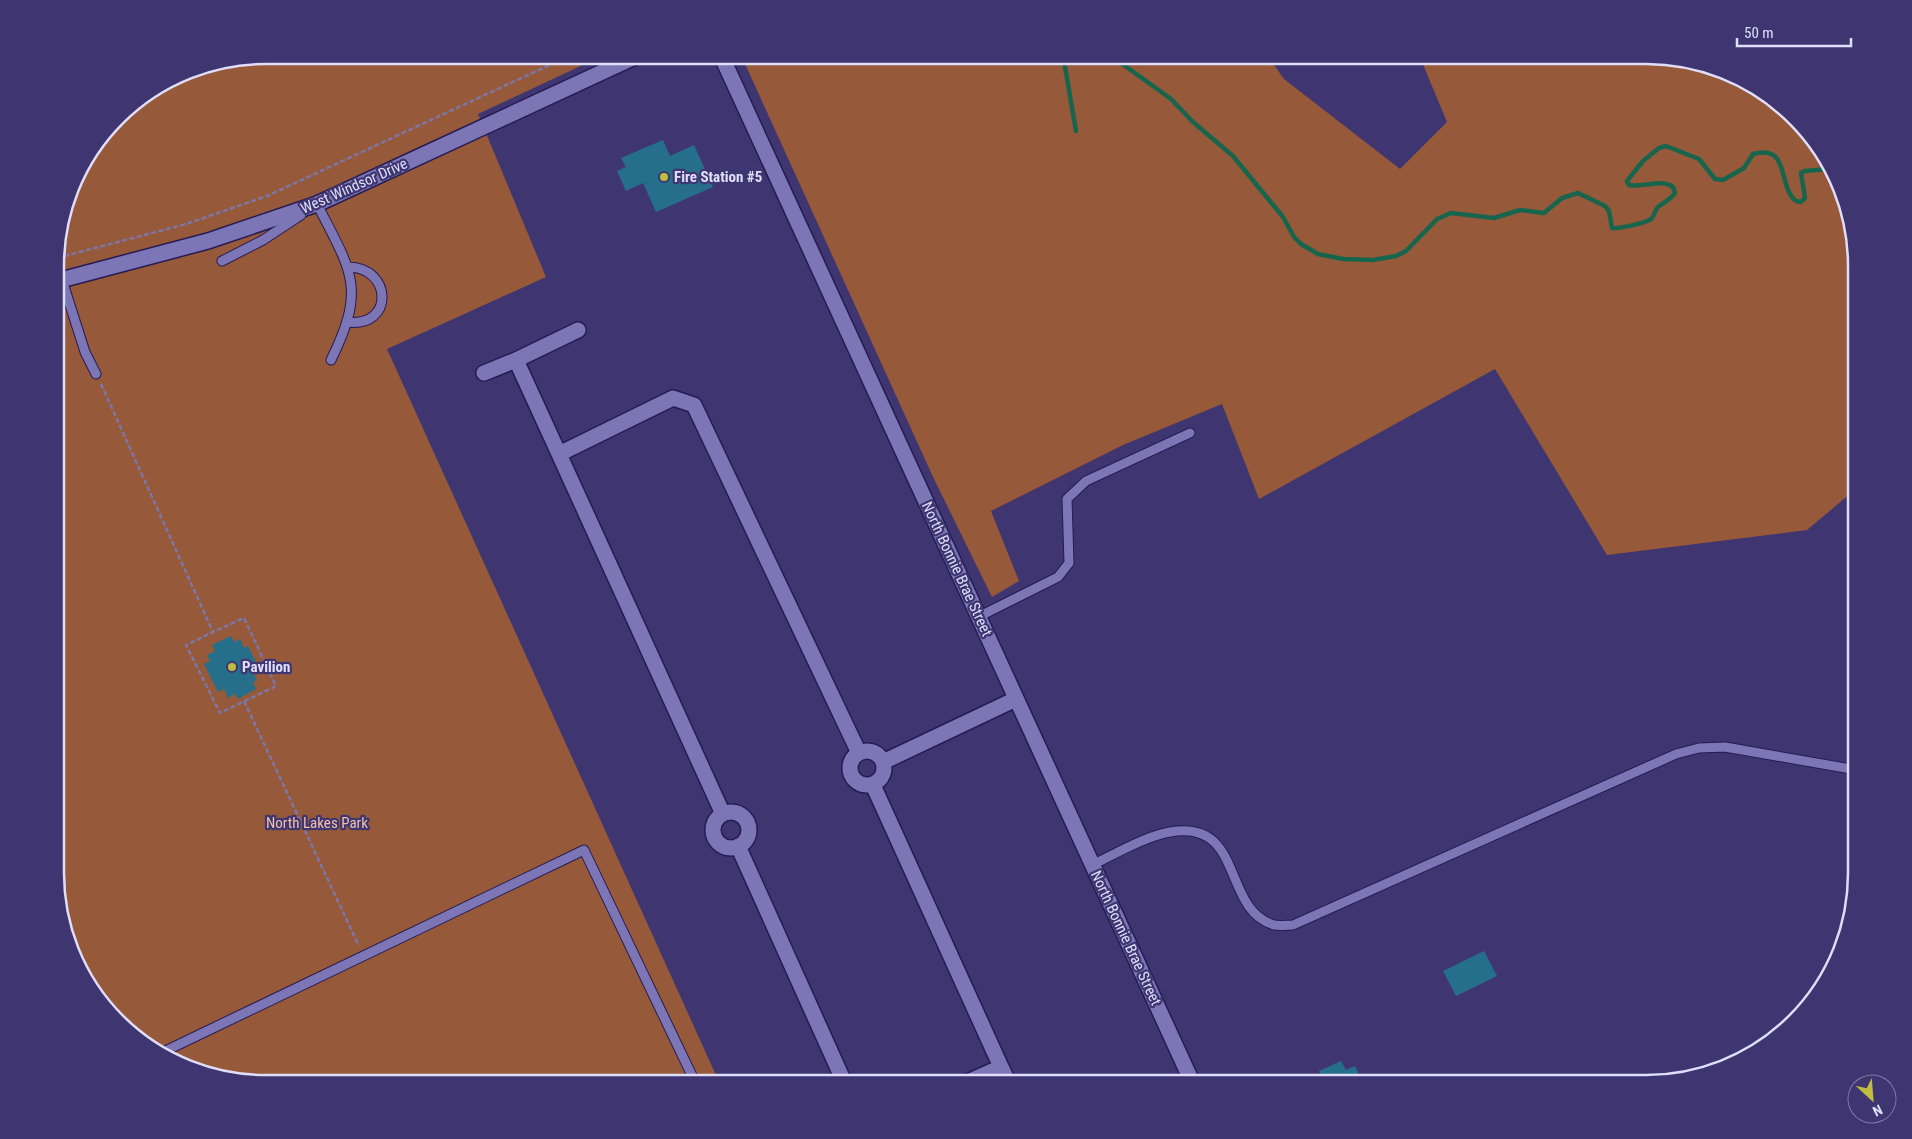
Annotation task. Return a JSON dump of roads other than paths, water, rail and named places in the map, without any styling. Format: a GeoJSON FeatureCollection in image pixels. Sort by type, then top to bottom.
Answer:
{"type":"FeatureCollection","features":[{"type":"Feature","properties":{"kind":"street","name":"West Windsor Drive"},"geometry":{"type":"LineString","coordinates":[[64,279],[208,241],[317,204],[620,64]]}},
{"type":"Feature","properties":{"kind":"street","name":"North Bonnie Brae Street"},"geometry":{"type":"LineString","coordinates":[[725,64],[1188,1075]]}},
{"type":"Feature","properties":{"kind":"street"},"geometry":{"type":"LineString","coordinates":[[484,373],[578,330]]}},
{"type":"Feature","properties":{"kind":"street"},"geometry":{"type":"LineString","coordinates":[[516,360],[723,814]]}},
{"type":"Feature","properties":{"kind":"street"},"geometry":{"type":"LineString","coordinates":[[559,454],[673,398],[694,405],[859,753]]}},
{"type":"Feature","properties":{"kind":"street"},"geometry":{"type":"LineString","coordinates":[[883,762],[1016,699]]}},
{"type":"Feature","properties":{"kind":"street"},"geometry":{"type":"LineString","coordinates":[[871,752],[880,757],[883,762],[884,774],[878,782],[872,785],[862,785],[850,773],[851,762],[859,753],[871,752]]}},
{"type":"Feature","properties":{"kind":"street"},"geometry":{"type":"LineString","coordinates":[[872,785],[1005,1075]]}},
{"type":"Feature","properties":{"kind":"street"},"geometry":{"type":"LineString","coordinates":[[734,812],[747,822],[746,839],[738,846],[726,848],[720,845],[713,835],[714,823],[723,814],[734,812]]}},
{"type":"Feature","properties":{"kind":"street"},"geometry":{"type":"LineString","coordinates":[[738,846],[842,1075]]}},
{"type":"Feature","properties":{"kind":"street"},"geometry":{"type":"LineString","coordinates":[[984,1075],[1001,1067]]}},
{"type":"Feature","properties":{"kind":"lane"},"geometry":{"type":"LineString","coordinates":[[222,260],[263,240],[317,204],[348,267],[352,293],[347,322],[331,360]]}},
{"type":"Feature","properties":{"kind":"lane"},"geometry":{"type":"LineString","coordinates":[[347,322],[360,324],[374,316],[382,305],[382,289],[377,280],[368,270],[360,267],[348,267]]}},
{"type":"Feature","properties":{"kind":"lane"},"geometry":{"type":"LineString","coordinates":[[64,294],[85,352],[96,374]]}},
{"type":"Feature","properties":{"kind":"lane"},"geometry":{"type":"LineString","coordinates":[[978,617],[1058,577],[1069,563],[1070,539],[1066,508],[1067,499],[1074,490],[1086,481],[1190,433]]}},
{"type":"Feature","properties":{"kind":"lane"},"geometry":{"type":"LineString","coordinates":[[1092,865],[1168,832],[1190,830],[1209,837],[1222,849],[1248,906],[1259,918],[1275,925],[1293,925],[1315,917],[1676,754],[1699,748],[1725,747],[1848,769]]}},
{"type":"Feature","properties":{"kind":"lane"},"geometry":{"type":"LineString","coordinates":[[168,1050],[584,850],[692,1075]]}},
{"type":"Feature","properties":{"kind":"waterway"},"geometry":{"type":"LineString","coordinates":[[1065,64],[1076,131]]}},
{"type":"Feature","properties":{"kind":"waterway"},"geometry":{"type":"LineString","coordinates":[[1122,64],[1171,99],[1193,122],[1233,156],[1283,217],[1294,237],[1301,244],[1318,254],[1343,259],[1373,260],[1396,256],[1406,251],[1437,219],[1451,213],[1494,218],[1520,210],[1544,213],[1562,198],[1578,193],[1605,206],[1609,211],[1612,228],[1626,227],[1644,222],[1651,219],[1657,208],[1675,193],[1673,187],[1663,183],[1634,186],[1629,185],[1627,181],[1643,161],[1659,148],[1666,146],[1699,159],[1715,179],[1723,180],[1744,168],[1753,154],[1765,153],[1773,155],[1782,168],[1790,194],[1796,201],[1801,202],[1805,198],[1801,173],[1823,169]]}},
{"type":"Feature","properties":{"kind":"place","name":"Fire Station #5"},"geometry":{"type":"Point","coordinates":[664,177]}},
{"type":"Feature","properties":{"kind":"place","name":"Pavilion"},"geometry":{"type":"Point","coordinates":[232,667]}},
{"type":"Feature","properties":{"kind":"park label","name":"North Lakes Park"},"geometry":{"type":"Point","coordinates":[317,823]}}]}
